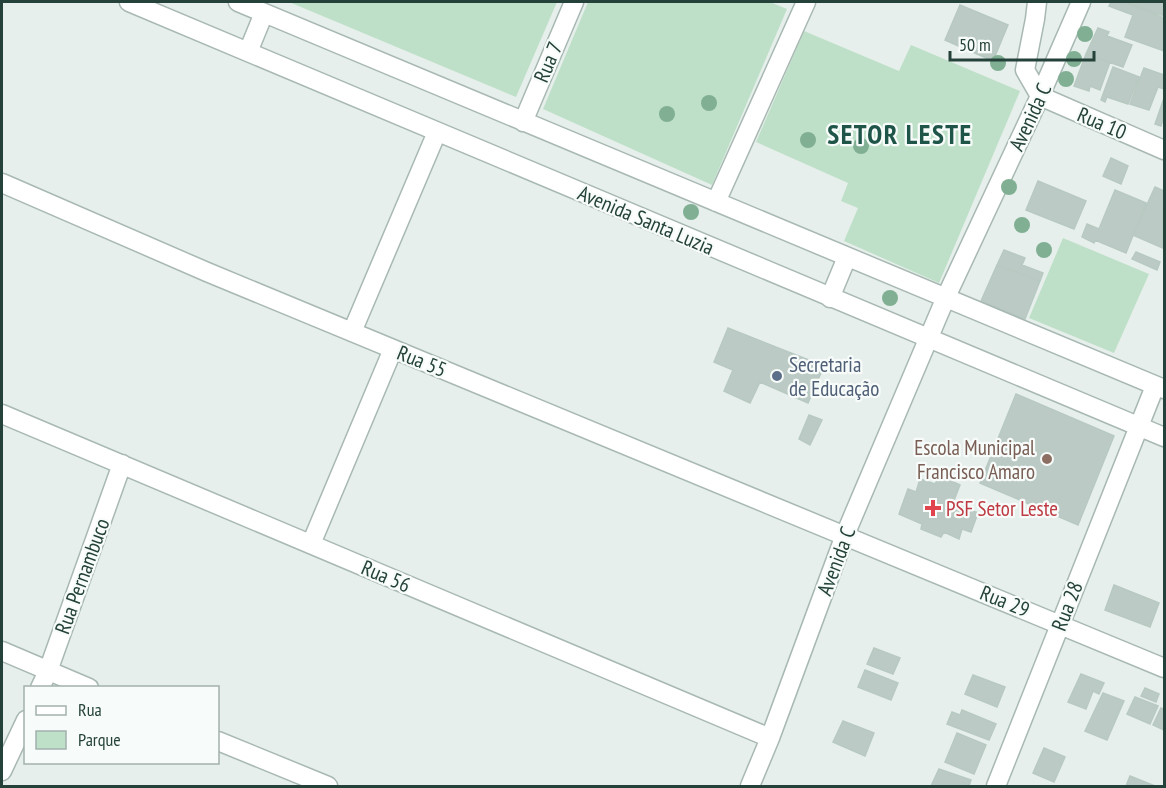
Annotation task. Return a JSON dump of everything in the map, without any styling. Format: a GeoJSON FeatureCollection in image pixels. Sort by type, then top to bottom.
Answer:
{"type":"FeatureCollection","features":[{"type":"Feature","properties":{"kind":"street","name":"Avenida Santa Luzia"},"geometry":{"type":"LineString","coordinates":[[129,2],[1164,437]]}},
{"type":"Feature","properties":{"kind":"street","name":"Avenida Santa Luzia"},"geometry":{"type":"LineString","coordinates":[[237,2],[1160,388]]}},
{"type":"Feature","properties":{"kind":"street","name":"Rua 7"},"geometry":{"type":"LineString","coordinates":[[523,122],[574,2]]}},
{"type":"Feature","properties":{"kind":"street"},"geometry":{"type":"LineString","coordinates":[[717,202],[805,2]]}},
{"type":"Feature","properties":{"kind":"street"},"geometry":{"type":"LineString","coordinates":[[1037,2],[1025,70],[1040,96]]}},
{"type":"Feature","properties":{"kind":"street","name":"Avenida C"},"geometry":{"type":"LineString","coordinates":[[750,786],[845,535],[946,297],[1040,96],[1081,2]]}},
{"type":"Feature","properties":{"kind":"street"},"geometry":{"type":"LineString","coordinates":[[248,52],[264,13]]}},
{"type":"Feature","properties":{"kind":"street","name":"Rua 10"},"geometry":{"type":"LineString","coordinates":[[1040,96],[1164,150]]}},
{"type":"Feature","properties":{"kind":"street"},"geometry":{"type":"LineString","coordinates":[[352,332],[437,132]]}},
{"type":"Feature","properties":{"kind":"street","name":"Rua 55"},"geometry":{"type":"LineString","coordinates":[[2,183],[207,272],[845,535]]}},
{"type":"Feature","properties":{"kind":"street"},"geometry":{"type":"LineString","coordinates":[[830,298],[848,257]]}},
{"type":"Feature","properties":{"kind":"street"},"geometry":{"type":"LineString","coordinates":[[311,544],[393,349]]}},
{"type":"Feature","properties":{"kind":"street","name":"Rua 28"},"geometry":{"type":"LineString","coordinates":[[996,786],[1138,426],[1160,388]]}},
{"type":"Feature","properties":{"kind":"street","name":"Rua 56"},"geometry":{"type":"LineString","coordinates":[[2,414],[770,738]]}},
{"type":"Feature","properties":{"kind":"street","name":"Rua Pernambuco"},"geometry":{"type":"LineString","coordinates":[[40,686],[48,671],[122,464]]}},
{"type":"Feature","properties":{"kind":"street","name":"Rua 29"},"geometry":{"type":"LineString","coordinates":[[845,535],[1164,668]]}},
{"type":"Feature","properties":{"kind":"street"},"geometry":{"type":"LineString","coordinates":[[2,651],[86,686]]}},
{"type":"Feature","properties":{"kind":"street"},"geometry":{"type":"LineString","coordinates":[[2,771],[24,724]]}},
{"type":"Feature","properties":{"kind":"street"},"geometry":{"type":"LineString","coordinates":[[219,741],[328,786]]}},
{"type":"Feature","properties":{"kind":"green space"},"geometry":{"type":"Polygon","coordinates":[[[289,2],[557,2],[516,97],[289,2]]]}},
{"type":"Feature","properties":{"kind":"green space"},"geometry":{"type":"Polygon","coordinates":[[[588,2],[770,2],[787,9],[712,185],[543,109],[588,2]]]}},
{"type":"Feature","properties":{"kind":"green space"},"geometry":{"type":"Polygon","coordinates":[[[804,31],[899,71],[911,45],[1020,91],[939,283],[844,241],[858,208],[841,201],[848,183],[756,142],[804,31]]]}},
{"type":"Feature","properties":{"kind":"green space"},"geometry":{"type":"Polygon","coordinates":[[[1063,238],[1149,274],[1114,353],[1029,318],[1063,238]]]}},
{"type":"Feature","properties":{"kind":"building"},"geometry":{"type":"Polygon","coordinates":[[[1111,2],[1125,2],[1164,18],[1164,51],[1125,37],[1133,15],[1109,6],[1111,2]]]}},
{"type":"Feature","properties":{"kind":"building"},"geometry":{"type":"Polygon","coordinates":[[[1125,2],[1164,2],[1164,16],[1145,9],[1125,2]]]}},
{"type":"Feature","properties":{"kind":"building"},"geometry":{"type":"Polygon","coordinates":[[[960,5],[1008,25],[993,61],[945,40],[960,5]]]}},
{"type":"Feature","properties":{"kind":"building"},"geometry":{"type":"Polygon","coordinates":[[[1098,28],[1109,32],[1107,36],[1132,45],[1123,67],[1086,54],[1098,28]]]}},
{"type":"Feature","properties":{"kind":"building"},"geometry":{"type":"Polygon","coordinates":[[[1086,54],[1110,62],[1100,90],[1090,86],[1089,91],[1074,86],[1086,54]]]}},
{"type":"Feature","properties":{"kind":"building"},"geometry":{"type":"Polygon","coordinates":[[[1113,67],[1139,77],[1128,104],[1107,97],[1105,102],[1101,100],[1113,67]]]}},
{"type":"Feature","properties":{"kind":"building"},"geometry":{"type":"Polygon","coordinates":[[[1144,68],[1164,75],[1164,89],[1158,87],[1149,110],[1130,104],[1144,68]]]}},
{"type":"Feature","properties":{"kind":"building"},"geometry":{"type":"Polygon","coordinates":[[[1164,98],[1164,116],[1161,126],[1155,124],[1164,98]]]}},
{"type":"Feature","properties":{"kind":"building"},"geometry":{"type":"Polygon","coordinates":[[[1111,158],[1128,166],[1121,184],[1103,176],[1111,158]]]}},
{"type":"Feature","properties":{"kind":"building"},"geometry":{"type":"Polygon","coordinates":[[[1038,181],[1086,201],[1074,229],[1026,210],[1038,181]]]}},
{"type":"Feature","properties":{"kind":"building"},"geometry":{"type":"Polygon","coordinates":[[[1155,187],[1164,191],[1163,248],[1133,235],[1155,187]]]}},
{"type":"Feature","properties":{"kind":"building"},"geometry":{"type":"Polygon","coordinates":[[[1115,190],[1146,203],[1126,253],[1082,237],[1087,224],[1099,229],[1115,190]]]}},
{"type":"Feature","properties":{"kind":"building"},"geometry":{"type":"Polygon","coordinates":[[[1004,250],[1025,258],[1022,265],[1043,273],[1040,281],[997,265],[1004,250]]]}},
{"type":"Feature","properties":{"kind":"building"},"geometry":{"type":"Polygon","coordinates":[[[1136,252],[1160,262],[1157,270],[1132,259],[1136,252]]]}},
{"type":"Feature","properties":{"kind":"building"},"geometry":{"type":"Polygon","coordinates":[[[997,265],[1040,281],[1025,319],[981,301],[997,265]]]}},
{"type":"Feature","properties":{"kind":"building"},"geometry":{"type":"Polygon","coordinates":[[[728,328],[824,366],[808,403],[760,382],[750,403],[724,391],[733,370],[714,362],[728,328]]]}},
{"type":"Feature","properties":{"kind":"building","name":"Escola Municipal Francisco Amaro"},"geometry":{"type":"Polygon","coordinates":[[[1016,394],[1114,436],[1078,525],[980,483],[1016,394]]]}},
{"type":"Feature","properties":{"kind":"building"},"geometry":{"type":"Polygon","coordinates":[[[809,415],[822,420],[810,445],[799,439],[809,415]]]}},
{"type":"Feature","properties":{"kind":"building","name":"PSF Setor Leste"},"geometry":{"type":"Polygon","coordinates":[[[940,476],[960,485],[953,503],[978,513],[971,532],[962,529],[959,539],[944,532],[941,537],[921,529],[922,524],[899,514],[908,489],[916,492],[920,479],[935,484],[940,476]]]}},
{"type":"Feature","properties":{"kind":"building"},"geometry":{"type":"Polygon","coordinates":[[[1114,585],[1159,603],[1150,627],[1105,610],[1114,585]]]}},
{"type":"Feature","properties":{"kind":"building"},"geometry":{"type":"Polygon","coordinates":[[[874,648],[900,658],[893,674],[867,664],[874,648]]]}},
{"type":"Feature","properties":{"kind":"building"},"geometry":{"type":"Polygon","coordinates":[[[865,670],[898,683],[891,700],[858,687],[865,670]]]}},
{"type":"Feature","properties":{"kind":"building"},"geometry":{"type":"Polygon","coordinates":[[[1081,674],[1104,683],[1099,694],[1093,691],[1086,709],[1068,702],[1081,674]]]}},
{"type":"Feature","properties":{"kind":"building"},"geometry":{"type":"Polygon","coordinates":[[[973,675],[1005,687],[997,707],[965,694],[973,675]]]}},
{"type":"Feature","properties":{"kind":"building"},"geometry":{"type":"Polygon","coordinates":[[[1145,688],[1159,694],[1156,702],[1141,696],[1145,688]]]}},
{"type":"Feature","properties":{"kind":"building"},"geometry":{"type":"Polygon","coordinates":[[[1103,693],[1124,701],[1107,740],[1085,731],[1103,693]]]}},
{"type":"Feature","properties":{"kind":"building"},"geometry":{"type":"Polygon","coordinates":[[[1135,697],[1158,706],[1150,724],[1127,714],[1135,697]]]}},
{"type":"Feature","properties":{"kind":"building"},"geometry":{"type":"Polygon","coordinates":[[[1161,708],[1164,709],[1164,730],[1153,725],[1161,708]]]}},
{"type":"Feature","properties":{"kind":"building"},"geometry":{"type":"Polygon","coordinates":[[[962,710],[996,724],[989,740],[947,724],[952,712],[960,715],[962,710]]]}},
{"type":"Feature","properties":{"kind":"building"},"geometry":{"type":"Polygon","coordinates":[[[843,721],[874,733],[865,756],[833,742],[843,721]]]}},
{"type":"Feature","properties":{"kind":"building"},"geometry":{"type":"Polygon","coordinates":[[[957,733],[986,745],[974,774],[945,762],[957,733]]]}},
{"type":"Feature","properties":{"kind":"building"},"geometry":{"type":"Polygon","coordinates":[[[1044,748],[1065,757],[1054,782],[1033,773],[1044,748]]]}},
{"type":"Feature","properties":{"kind":"building"},"geometry":{"type":"Polygon","coordinates":[[[939,769],[971,780],[969,786],[931,786],[939,769]]]}},
{"type":"Feature","properties":{"kind":"building"},"geometry":{"type":"Polygon","coordinates":[[[1130,776],[1155,786],[1126,786],[1130,776]]]}},
{"type":"Feature","properties":{"kind":"place","name":"Secretaria de Educação"},"geometry":{"type":"Point","coordinates":[777,376]}},
{"type":"Feature","properties":{"kind":"place","name":"Escola Municipal Francisco Amaro"},"geometry":{"type":"Point","coordinates":[1047,459]}},
{"type":"Feature","properties":{"kind":"place","name":"PSF Setor Leste"},"geometry":{"type":"Point","coordinates":[933,508]}},
{"type":"Feature","properties":{"kind":"district","name":"SETOR LESTE"},"geometry":{"type":"Point","coordinates":[900,134]}}]}
